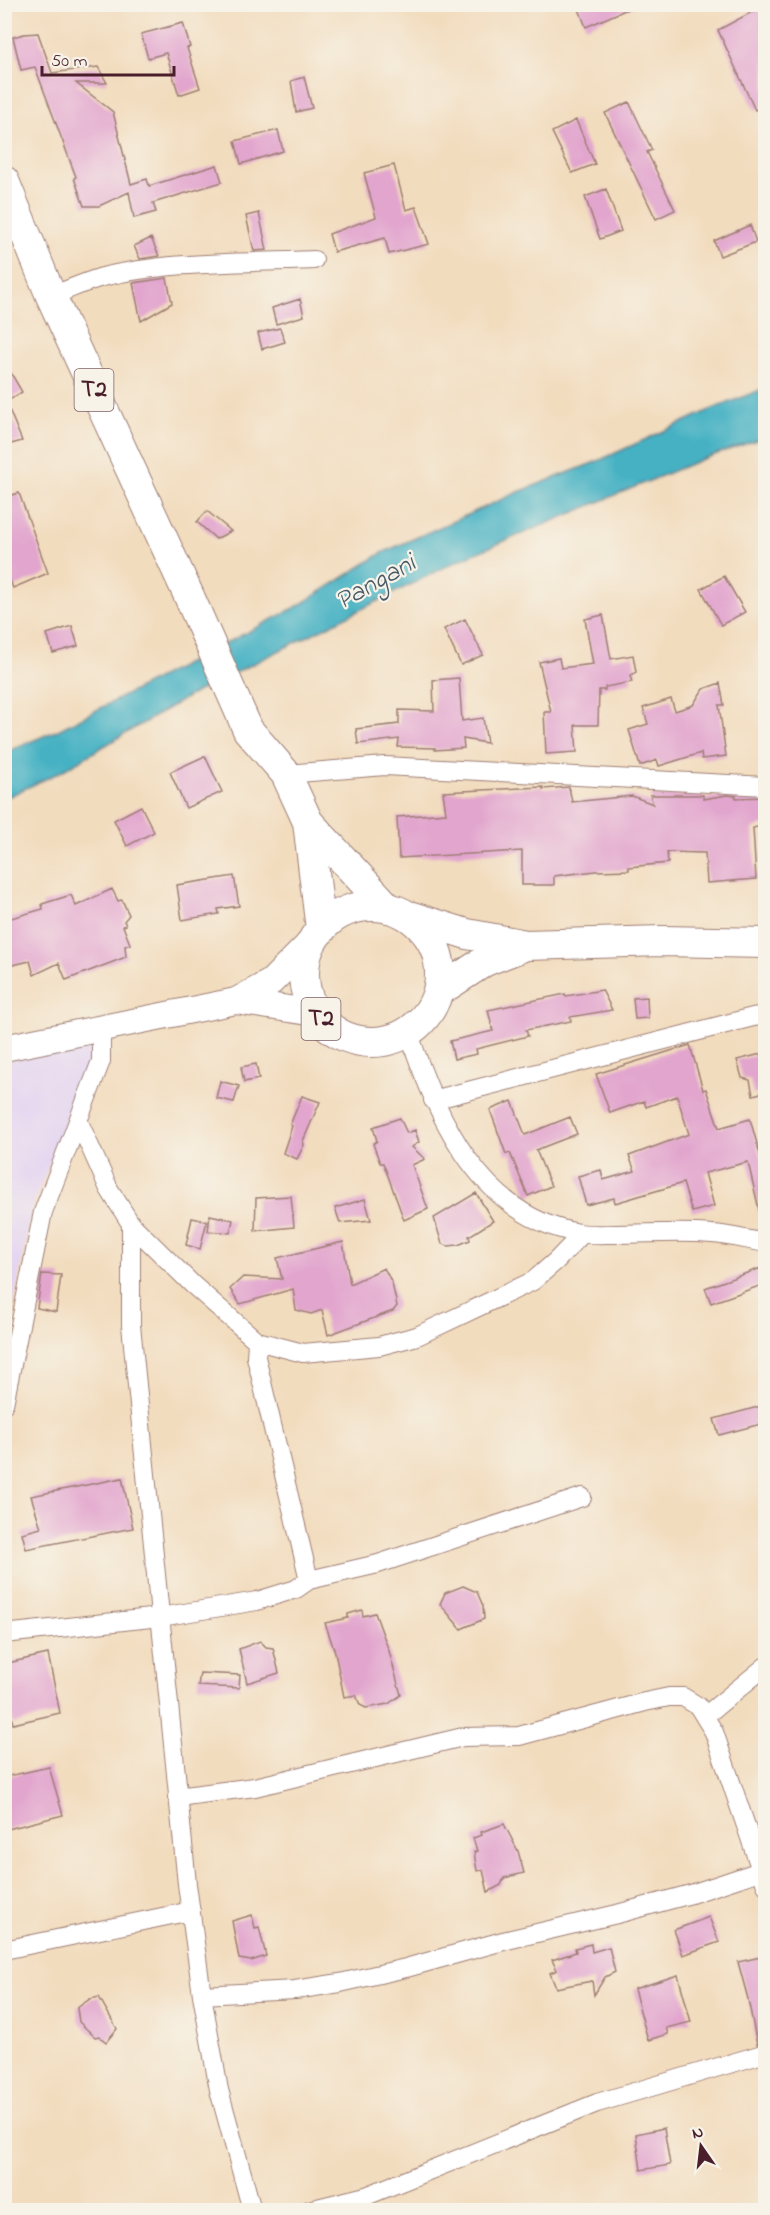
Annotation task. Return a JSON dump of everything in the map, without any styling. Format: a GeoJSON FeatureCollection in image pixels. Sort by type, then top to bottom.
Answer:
{"type":"FeatureCollection","features":[{"type":"Feature","properties":{"kind":"highway","name":"T2"},"geometry":{"type":"LineString","coordinates":[[4,181],[51,296],[248,730],[286,774],[308,822],[318,934],[305,963],[305,989],[315,1013],[334,1032],[358,1042],[385,1042],[409,1032],[428,1014],[439,990],[441,969],[436,948],[424,930],[398,912],[308,822]]}},
{"type":"Feature","properties":{"kind":"highway"},"geometry":{"type":"LineString","coordinates":[[318,934],[335,918],[351,910],[369,906],[398,912],[468,934],[526,945],[662,941],[765,943]]}},
{"type":"Feature","properties":{"kind":"highway"},"geometry":{"type":"LineString","coordinates":[[439,990],[485,961],[526,945]]}},
{"type":"Feature","properties":{"kind":"main road"},"geometry":{"type":"LineString","coordinates":[[4,1048],[236,1001],[271,982],[318,934]]}},
{"type":"Feature","properties":{"kind":"main road"},"geometry":{"type":"LineString","coordinates":[[236,1001],[315,1013]]}},
{"type":"Feature","properties":{"kind":"street"},"geometry":{"type":"LineString","coordinates":[[51,296],[98,279],[138,271],[314,260]]}},
{"type":"Feature","properties":{"kind":"street"},"geometry":{"type":"LineString","coordinates":[[286,774],[385,766],[765,786]]}},
{"type":"Feature","properties":{"kind":"street"},"geometry":{"type":"LineString","coordinates":[[433,1100],[765,1015]]}},
{"type":"Feature","properties":{"kind":"street"},"geometry":{"type":"LineString","coordinates":[[4,1404],[43,1212],[101,1061],[101,1027]]}},
{"type":"Feature","properties":{"kind":"street"},"geometry":{"type":"LineString","coordinates":[[409,1032],[433,1100],[458,1146],[480,1175],[506,1201],[531,1216],[556,1228],[582,1234],[712,1234],[765,1243]]}},
{"type":"Feature","properties":{"kind":"street"},"geometry":{"type":"LineString","coordinates":[[79,1122],[109,1189],[130,1224],[193,1286],[257,1341],[303,1353],[379,1346],[417,1336],[533,1281],[582,1234]]}},
{"type":"Feature","properties":{"kind":"street"},"geometry":{"type":"LineString","coordinates":[[130,1224],[131,1325],[177,1797],[191,1911],[202,1995],[219,2090],[252,2211]]}},
{"type":"Feature","properties":{"kind":"street"},"geometry":{"type":"LineString","coordinates":[[257,1341],[256,1357],[309,1580]]}},
{"type":"Feature","properties":{"kind":"street"},"geometry":{"type":"LineString","coordinates":[[4,1634],[160,1617],[257,1601],[296,1589],[309,1580],[378,1564],[582,1497]]}},
{"type":"Feature","properties":{"kind":"street"},"geometry":{"type":"LineString","coordinates":[[705,1716],[765,1666]]}},
{"type":"Feature","properties":{"kind":"street"},"geometry":{"type":"LineString","coordinates":[[177,1797],[255,1787],[463,1737],[519,1736],[669,1697],[682,1697],[698,1706],[714,1732],[763,1878],[691,1894],[340,1983],[295,1990],[202,1995]]}},
{"type":"Feature","properties":{"kind":"street"},"geometry":{"type":"LineString","coordinates":[[4,1950],[191,1911]]}},
{"type":"Feature","properties":{"kind":"street"},"geometry":{"type":"LineString","coordinates":[[309,2211],[366,2196],[597,2103],[765,2053]]}},
{"type":"Feature","properties":{"kind":"shaded area"},"geometry":{"type":"Polygon","coordinates":[[[91,1043],[91,1059],[32,1208],[5,1350],[5,1061],[91,1043]]]}},
{"type":"Feature","properties":{"kind":"water","name":"Pangani"},"geometry":{"type":"Polygon","coordinates":[[[765,388],[765,437],[700,460],[459,560],[189,696],[60,772],[5,798],[4,753],[60,729],[298,606],[382,553],[516,493],[598,461],[710,410],[765,388]]]}},
{"type":"Feature","properties":{"kind":"building"},"geometry":{"type":"Polygon","coordinates":[[[577,4],[639,4],[586,27],[577,4]]]}},
{"type":"Feature","properties":{"kind":"building"},"geometry":{"type":"Polygon","coordinates":[[[765,5],[765,105],[755,110],[718,30],[765,5]]]}},
{"type":"Feature","properties":{"kind":"building"},"geometry":{"type":"Polygon","coordinates":[[[183,23],[190,47],[187,48],[200,88],[179,95],[166,53],[148,58],[141,34],[183,23]]]}},
{"type":"Feature","properties":{"kind":"building"},"geometry":{"type":"Polygon","coordinates":[[[38,33],[52,73],[98,67],[107,83],[76,83],[113,112],[131,184],[147,179],[149,186],[217,165],[222,182],[153,203],[156,212],[134,218],[129,192],[99,206],[84,206],[74,178],[76,177],[35,67],[21,70],[13,37],[38,33]]]}},
{"type":"Feature","properties":{"kind":"building"},"geometry":{"type":"Polygon","coordinates":[[[304,77],[312,108],[296,112],[291,81],[304,77]]]}},
{"type":"Feature","properties":{"kind":"building"},"geometry":{"type":"Polygon","coordinates":[[[629,102],[652,150],[647,152],[675,210],[656,219],[605,113],[629,102]]]}},
{"type":"Feature","properties":{"kind":"building"},"geometry":{"type":"Polygon","coordinates":[[[576,120],[595,164],[572,173],[552,132],[576,120]]]}},
{"type":"Feature","properties":{"kind":"building"},"geometry":{"type":"Polygon","coordinates":[[[278,130],[283,151],[241,164],[235,141],[278,130]]]}},
{"type":"Feature","properties":{"kind":"building"},"geometry":{"type":"Polygon","coordinates":[[[394,165],[406,210],[416,207],[429,244],[389,254],[385,238],[334,252],[329,234],[376,217],[364,173],[394,165]]]}},
{"type":"Feature","properties":{"kind":"building"},"geometry":{"type":"Polygon","coordinates":[[[606,189],[621,231],[600,239],[585,197],[606,189]]]}},
{"type":"Feature","properties":{"kind":"building"},"geometry":{"type":"Polygon","coordinates":[[[259,213],[267,250],[254,251],[246,216],[259,213]]]}},
{"type":"Feature","properties":{"kind":"building"},"geometry":{"type":"Polygon","coordinates":[[[750,225],[756,242],[720,256],[714,241],[750,225]]]}},
{"type":"Feature","properties":{"kind":"building"},"geometry":{"type":"Polygon","coordinates":[[[151,238],[159,256],[140,259],[134,246],[151,238]]]}},
{"type":"Feature","properties":{"kind":"building"},"geometry":{"type":"Polygon","coordinates":[[[167,278],[172,303],[141,321],[133,283],[167,278]]]}},
{"type":"Feature","properties":{"kind":"building"},"geometry":{"type":"Polygon","coordinates":[[[300,299],[304,316],[276,324],[272,308],[300,299]]]}},
{"type":"Feature","properties":{"kind":"building"},"geometry":{"type":"Polygon","coordinates":[[[280,328],[285,342],[262,349],[258,333],[280,328]]]}},
{"type":"Feature","properties":{"kind":"building"},"geometry":{"type":"Polygon","coordinates":[[[4,361],[22,392],[6,402],[22,441],[4,446],[4,361]]]}},
{"type":"Feature","properties":{"kind":"building"},"geometry":{"type":"Polygon","coordinates":[[[19,493],[48,573],[13,588],[4,565],[4,522],[8,521],[5,497],[19,493]]]}},
{"type":"Feature","properties":{"kind":"building"},"geometry":{"type":"Polygon","coordinates":[[[207,511],[231,531],[216,539],[197,522],[207,511]]]}},
{"type":"Feature","properties":{"kind":"building"},"geometry":{"type":"Polygon","coordinates":[[[724,576],[745,612],[721,625],[701,589],[724,576]]]}},
{"type":"Feature","properties":{"kind":"building"},"geometry":{"type":"Polygon","coordinates":[[[603,615],[611,659],[633,655],[636,672],[630,676],[632,682],[599,690],[598,725],[575,725],[577,752],[546,754],[544,712],[551,712],[539,662],[559,658],[561,668],[593,664],[585,619],[603,615]]]}},
{"type":"Feature","properties":{"kind":"building"},"geometry":{"type":"Polygon","coordinates":[[[465,619],[483,655],[461,665],[444,629],[465,619]]]}},
{"type":"Feature","properties":{"kind":"building"},"geometry":{"type":"Polygon","coordinates":[[[72,626],[78,646],[53,653],[47,634],[72,626]]]}},
{"type":"Feature","properties":{"kind":"building"},"geometry":{"type":"Polygon","coordinates":[[[459,678],[462,721],[483,718],[487,743],[463,739],[464,748],[435,750],[435,748],[398,747],[399,739],[358,744],[356,729],[399,724],[399,710],[434,711],[433,680],[459,678]]]}},
{"type":"Feature","properties":{"kind":"building"},"geometry":{"type":"Polygon","coordinates":[[[720,683],[724,705],[719,705],[726,756],[702,759],[701,753],[659,766],[657,760],[640,766],[629,730],[648,724],[643,708],[671,699],[675,711],[693,705],[703,689],[720,683]]]}},
{"type":"Feature","properties":{"kind":"building"},"geometry":{"type":"Polygon","coordinates":[[[205,756],[222,792],[186,808],[170,772],[205,756]]]}},
{"type":"Feature","properties":{"kind":"building"},"geometry":{"type":"Polygon","coordinates":[[[543,787],[543,789],[569,787],[572,802],[632,796],[653,804],[650,795],[703,795],[703,799],[727,795],[736,796],[736,798],[765,797],[765,825],[753,828],[756,879],[707,883],[705,853],[667,852],[668,863],[629,867],[629,870],[554,876],[554,885],[522,885],[522,851],[399,858],[397,817],[446,813],[443,792],[543,787]]]}},
{"type":"Feature","properties":{"kind":"building"},"geometry":{"type":"Polygon","coordinates":[[[141,806],[154,832],[127,846],[114,820],[141,806]]]}},
{"type":"Feature","properties":{"kind":"building"},"geometry":{"type":"Polygon","coordinates":[[[234,876],[239,906],[218,909],[219,914],[182,920],[177,885],[234,876]]]}},
{"type":"Feature","properties":{"kind":"building"},"geometry":{"type":"Polygon","coordinates":[[[112,889],[118,901],[122,900],[129,915],[124,921],[126,925],[123,926],[130,944],[125,946],[126,957],[66,980],[59,963],[34,975],[30,961],[4,967],[4,920],[43,909],[42,904],[71,895],[76,906],[112,889]]]}},
{"type":"Feature","properties":{"kind":"building"},"geometry":{"type":"Polygon","coordinates":[[[602,990],[612,1010],[570,1017],[571,1021],[526,1030],[528,1036],[476,1049],[477,1054],[454,1059],[450,1041],[493,1031],[488,1010],[565,994],[566,996],[602,990]]]}},
{"type":"Feature","properties":{"kind":"building"},"geometry":{"type":"Polygon","coordinates":[[[647,997],[648,1018],[635,1019],[633,998],[647,997]]]}},
{"type":"Feature","properties":{"kind":"building"},"geometry":{"type":"Polygon","coordinates":[[[690,1045],[703,1090],[706,1089],[719,1128],[750,1119],[765,1172],[765,1213],[760,1214],[748,1162],[705,1173],[714,1206],[692,1212],[683,1183],[615,1203],[614,1198],[586,1205],[578,1176],[601,1170],[603,1180],[635,1171],[629,1156],[689,1134],[677,1096],[646,1107],[644,1101],[610,1113],[596,1074],[690,1045]]]}},
{"type":"Feature","properties":{"kind":"building"},"geometry":{"type":"Polygon","coordinates":[[[765,1053],[765,1092],[753,1095],[750,1080],[742,1078],[737,1060],[765,1053]]]}},
{"type":"Feature","properties":{"kind":"building"},"geometry":{"type":"Polygon","coordinates":[[[256,1064],[259,1079],[244,1082],[241,1067],[256,1064]]]}},
{"type":"Feature","properties":{"kind":"building"},"geometry":{"type":"Polygon","coordinates":[[[220,1081],[239,1086],[234,1102],[216,1098],[220,1081]]]}},
{"type":"Feature","properties":{"kind":"building"},"geometry":{"type":"Polygon","coordinates":[[[302,1096],[320,1102],[297,1159],[283,1153],[292,1126],[290,1125],[302,1096]]]}},
{"type":"Feature","properties":{"kind":"building"},"geometry":{"type":"Polygon","coordinates":[[[512,1101],[525,1135],[570,1117],[577,1134],[536,1150],[551,1186],[528,1196],[510,1153],[506,1154],[490,1110],[512,1101]]]}},
{"type":"Feature","properties":{"kind":"building"},"geometry":{"type":"Polygon","coordinates":[[[400,1118],[407,1133],[415,1130],[419,1142],[412,1147],[425,1159],[412,1165],[428,1209],[404,1220],[383,1163],[380,1163],[373,1144],[377,1141],[373,1127],[400,1118]]]}},
{"type":"Feature","properties":{"kind":"building"},"geometry":{"type":"Polygon","coordinates":[[[476,1193],[493,1221],[469,1236],[470,1240],[458,1245],[442,1244],[434,1218],[476,1193]]]}},
{"type":"Feature","properties":{"kind":"building"},"geometry":{"type":"Polygon","coordinates":[[[291,1196],[294,1227],[255,1231],[256,1198],[291,1196]]]}},
{"type":"Feature","properties":{"kind":"building"},"geometry":{"type":"Polygon","coordinates":[[[365,1199],[371,1220],[340,1223],[335,1208],[365,1199]]]}},
{"type":"Feature","properties":{"kind":"building"},"geometry":{"type":"Polygon","coordinates":[[[210,1215],[233,1220],[230,1233],[208,1231],[210,1215]]]}},
{"type":"Feature","properties":{"kind":"building"},"geometry":{"type":"Polygon","coordinates":[[[192,1218],[207,1221],[200,1249],[186,1245],[192,1218]]]}},
{"type":"Feature","properties":{"kind":"building"},"geometry":{"type":"Polygon","coordinates":[[[343,1242],[350,1284],[384,1268],[392,1283],[397,1306],[393,1311],[328,1335],[322,1310],[311,1314],[296,1310],[293,1289],[240,1304],[230,1289],[243,1277],[282,1279],[277,1258],[343,1242]]]}},
{"type":"Feature","properties":{"kind":"building"},"geometry":{"type":"Polygon","coordinates":[[[761,1268],[765,1284],[711,1303],[705,1288],[761,1268]]]}},
{"type":"Feature","properties":{"kind":"building"},"geometry":{"type":"Polygon","coordinates":[[[42,1274],[61,1275],[56,1312],[37,1308],[42,1274]]]}},
{"type":"Feature","properties":{"kind":"building"},"geometry":{"type":"Polygon","coordinates":[[[765,1405],[765,1423],[719,1435],[714,1419],[765,1405]]]}},
{"type":"Feature","properties":{"kind":"building"},"geometry":{"type":"Polygon","coordinates":[[[122,1478],[133,1528],[26,1549],[22,1533],[41,1528],[31,1496],[122,1478]]]}},
{"type":"Feature","properties":{"kind":"building"},"geometry":{"type":"Polygon","coordinates":[[[463,1586],[477,1592],[483,1606],[484,1619],[461,1629],[440,1604],[445,1593],[463,1586]]]}},
{"type":"Feature","properties":{"kind":"building"},"geometry":{"type":"Polygon","coordinates":[[[362,1610],[363,1616],[375,1613],[389,1651],[401,1695],[388,1704],[366,1708],[360,1705],[356,1695],[344,1697],[335,1652],[325,1623],[348,1618],[348,1614],[362,1610]]]}},
{"type":"Feature","properties":{"kind":"building"},"geometry":{"type":"Polygon","coordinates":[[[260,1641],[266,1647],[273,1648],[279,1673],[247,1683],[239,1649],[260,1641]]]}},
{"type":"Feature","properties":{"kind":"building"},"geometry":{"type":"Polygon","coordinates":[[[48,1654],[60,1713],[13,1724],[4,1686],[4,1670],[8,1663],[48,1654]]]}},
{"type":"Feature","properties":{"kind":"building"},"geometry":{"type":"Polygon","coordinates":[[[200,1673],[240,1675],[239,1688],[198,1686],[200,1673]]]}},
{"type":"Feature","properties":{"kind":"building"},"geometry":{"type":"Polygon","coordinates":[[[49,1767],[63,1815],[4,1830],[4,1777],[49,1767]]]}},
{"type":"Feature","properties":{"kind":"building"},"geometry":{"type":"Polygon","coordinates":[[[504,1824],[518,1851],[524,1873],[504,1878],[501,1885],[488,1892],[483,1870],[477,1871],[474,1852],[477,1851],[473,1838],[482,1835],[481,1832],[504,1824]]]}},
{"type":"Feature","properties":{"kind":"building"},"geometry":{"type":"Polygon","coordinates":[[[252,1915],[255,1928],[259,1927],[266,1956],[251,1961],[239,1959],[232,1921],[252,1915]]]}},
{"type":"Feature","properties":{"kind":"building"},"geometry":{"type":"Polygon","coordinates":[[[709,1917],[719,1942],[683,1955],[674,1930],[709,1917]]]}},
{"type":"Feature","properties":{"kind":"building"},"geometry":{"type":"Polygon","coordinates":[[[591,1944],[592,1952],[609,1947],[615,1972],[605,1977],[594,1995],[592,1981],[556,1988],[550,1973],[557,1970],[552,1960],[576,1952],[575,1948],[591,1944]]]}},
{"type":"Feature","properties":{"kind":"building"},"geometry":{"type":"Polygon","coordinates":[[[765,1956],[765,2042],[757,2044],[738,1962],[765,1956]]]}},
{"type":"Feature","properties":{"kind":"building"},"geometry":{"type":"Polygon","coordinates":[[[678,1975],[691,2022],[666,2028],[668,2034],[648,2040],[634,1989],[678,1975]]]}},
{"type":"Feature","properties":{"kind":"building"},"geometry":{"type":"Polygon","coordinates":[[[99,1997],[117,2029],[106,2042],[99,2036],[95,2037],[79,2022],[77,2008],[90,1999],[99,1997]]]}},
{"type":"Feature","properties":{"kind":"building"},"geometry":{"type":"Polygon","coordinates":[[[664,2128],[670,2165],[641,2170],[636,2134],[664,2128]]]}}]}
